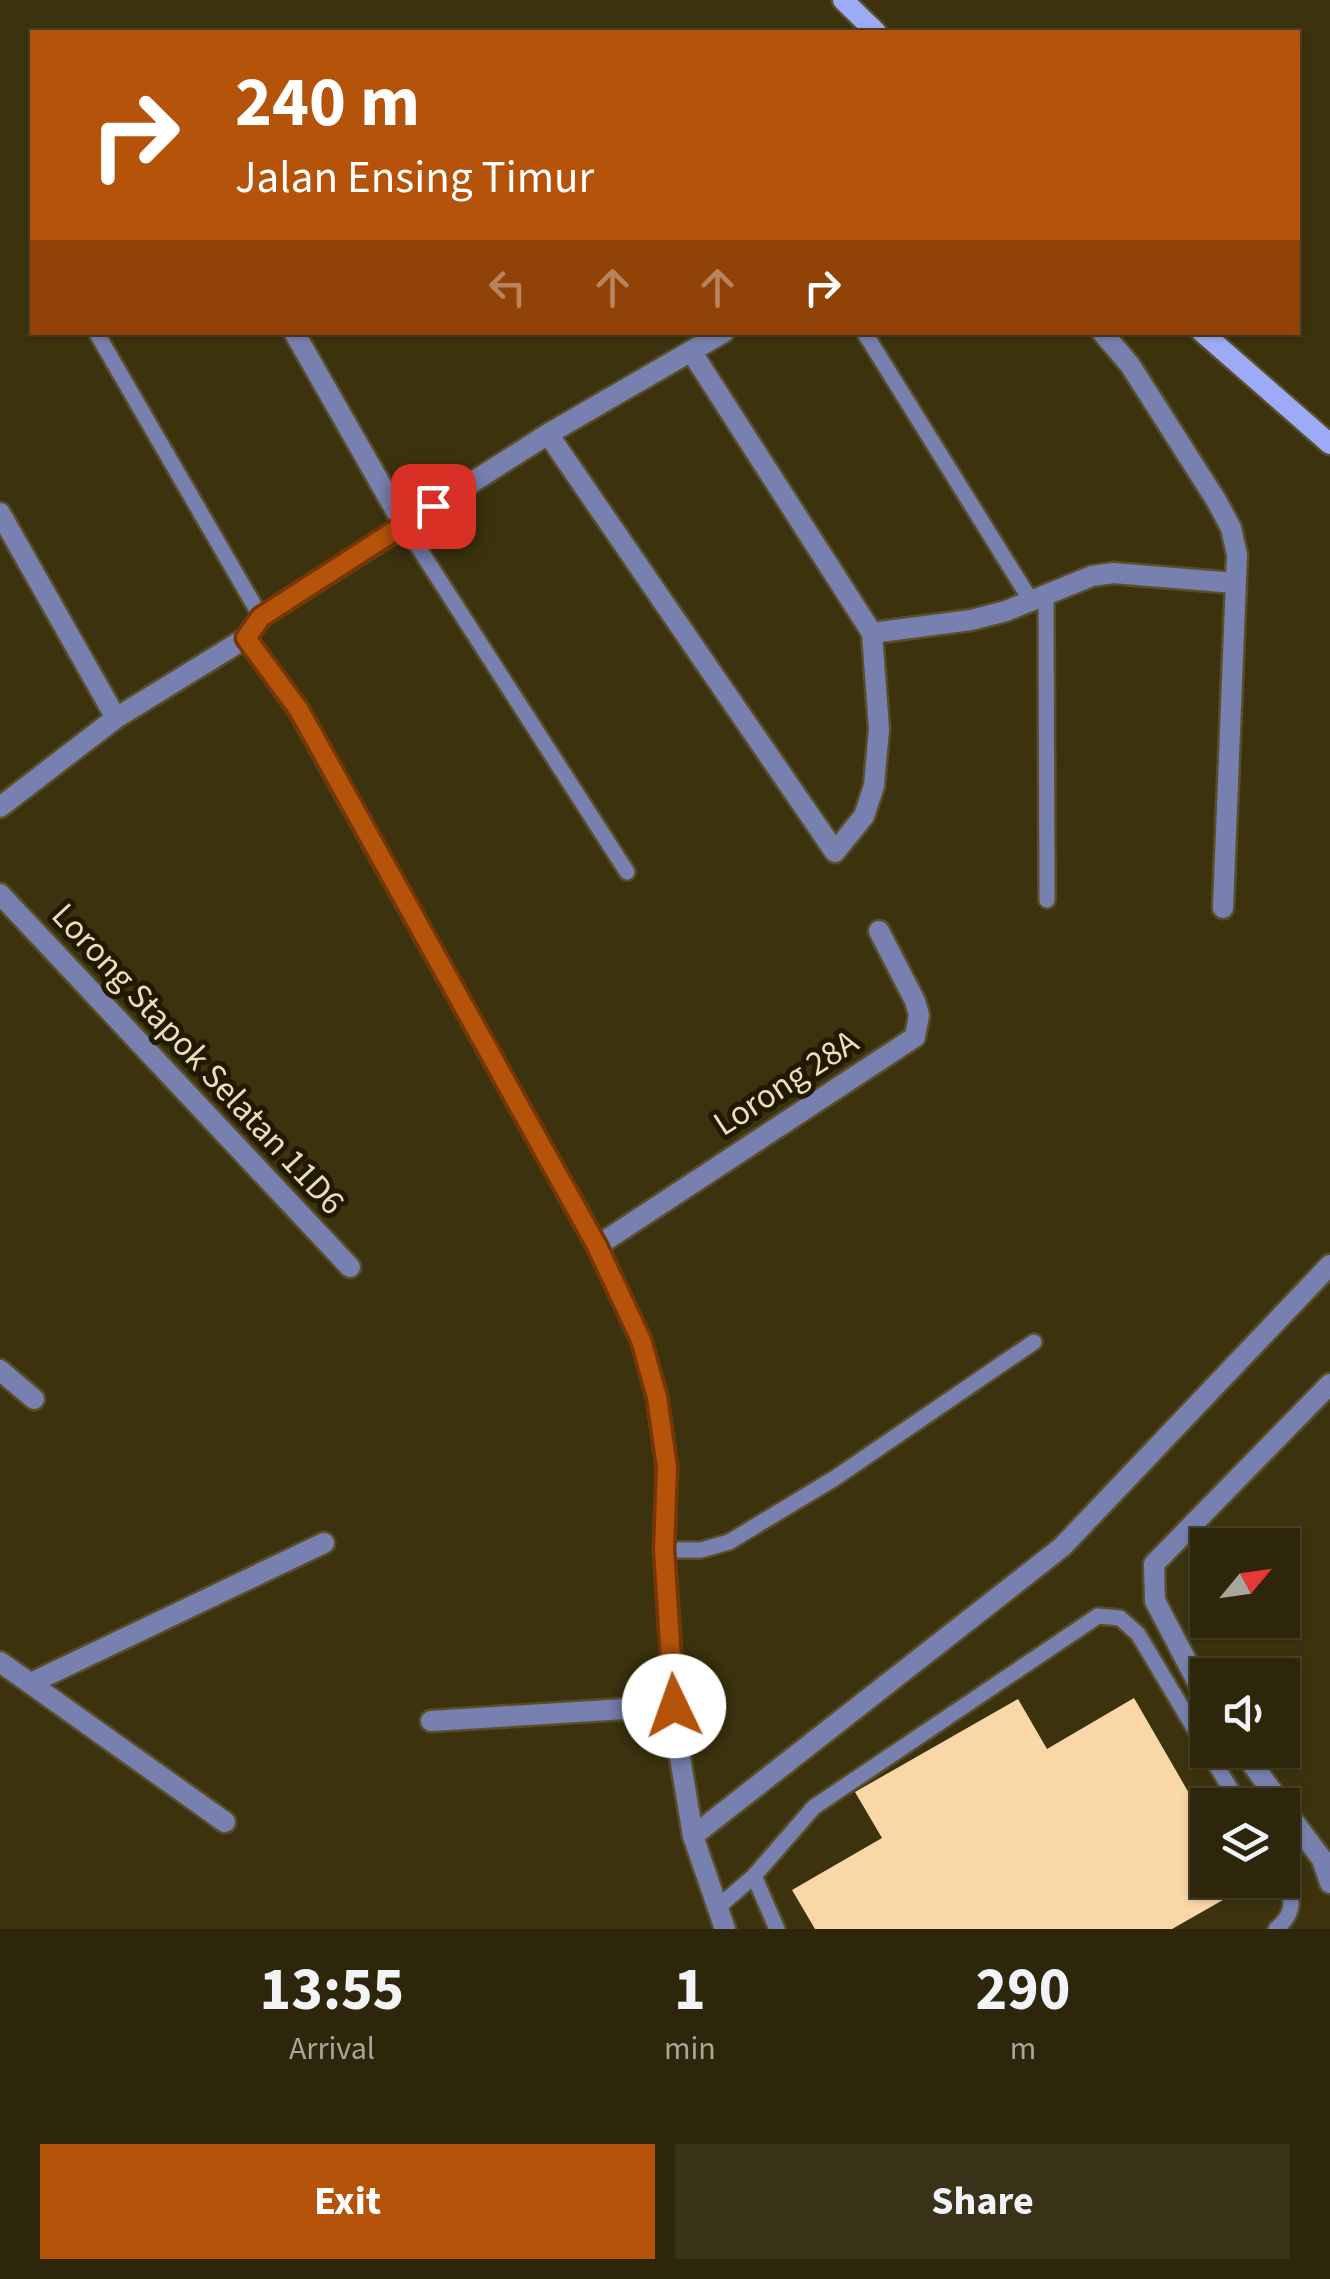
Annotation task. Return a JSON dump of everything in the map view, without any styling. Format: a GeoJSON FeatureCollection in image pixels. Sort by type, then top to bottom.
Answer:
{"type":"FeatureCollection","features":[{"type":"Feature","properties":{"kind":"main road"},"geometry":{"type":"LineString","coordinates":[[843,0],[874,30]]}},
{"type":"Feature","properties":{"kind":"main road"},"geometry":{"type":"LineString","coordinates":[[1205,335],[1330,444]]}},
{"type":"Feature","properties":{"kind":"street"},"geometry":{"type":"LineString","coordinates":[[296,335],[404,525]]}},
{"type":"Feature","properties":{"kind":"street"},"geometry":{"type":"LineString","coordinates":[[0,807],[116,718],[246,638],[261,617],[548,434],[719,335]]}},
{"type":"Feature","properties":{"kind":"street"},"geometry":{"type":"LineString","coordinates":[[1105,335],[1130,365],[1231,528],[1237,555],[1224,908]]}},
{"type":"Feature","properties":{"kind":"street"},"geometry":{"type":"LineString","coordinates":[[548,434],[835,852],[864,816],[874,786],[879,729],[872,632],[690,351]]}},
{"type":"Feature","properties":{"kind":"street"},"geometry":{"type":"LineString","coordinates":[[0,514],[116,718]]}},
{"type":"Feature","properties":{"kind":"street"},"geometry":{"type":"LineString","coordinates":[[872,632],[971,620],[1006,611],[1092,576],[1114,573],[1235,583]]}},
{"type":"Feature","properties":{"kind":"street"},"geometry":{"type":"LineString","coordinates":[[246,638],[299,710],[597,1246],[641,1340],[657,1397],[667,1468],[664,1550],[674,1706],[693,1836],[725,1929]]}},
{"type":"Feature","properties":{"kind":"street","name":"Lorong Stapok Selatan 11D6"},"geometry":{"type":"LineString","coordinates":[[0,894],[350,1268]]}},
{"type":"Feature","properties":{"kind":"street","name":"Lorong 28A"},"geometry":{"type":"LineString","coordinates":[[597,1246],[915,1037],[919,1015],[915,1000],[878,931]]}},
{"type":"Feature","properties":{"kind":"street"},"geometry":{"type":"LineString","coordinates":[[693,1836],[1062,1547],[1330,1265]]}},
{"type":"Feature","properties":{"kind":"street"},"geometry":{"type":"LineString","coordinates":[[0,1370],[34,1399]]}},
{"type":"Feature","properties":{"kind":"street"},"geometry":{"type":"LineString","coordinates":[[1190,1668],[1154,1601],[1154,1564],[1330,1384]]}},
{"type":"Feature","properties":{"kind":"street"},"geometry":{"type":"LineString","coordinates":[[31,1683],[324,1542]]}},
{"type":"Feature","properties":{"kind":"street"},"geometry":{"type":"LineString","coordinates":[[0,1662],[225,1822]]}},
{"type":"Feature","properties":{"kind":"street"},"geometry":{"type":"LineString","coordinates":[[431,1720],[674,1706]]}},
{"type":"Feature","properties":{"kind":"street"},"geometry":{"type":"LineString","coordinates":[[1300,1826],[1326,1857],[1330,1883]]}},
{"type":"Feature","properties":{"kind":"lane"},"geometry":{"type":"LineString","coordinates":[[98,335],[261,617]]}},
{"type":"Feature","properties":{"kind":"lane"},"geometry":{"type":"LineString","coordinates":[[866,335],[1038,596],[1047,900]]}},
{"type":"Feature","properties":{"kind":"lane"},"geometry":{"type":"LineString","coordinates":[[404,525],[627,872]]}},
{"type":"Feature","properties":{"kind":"lane"},"geometry":{"type":"LineString","coordinates":[[664,1550],[701,1550],[729,1542],[835,1478],[1034,1342]]}},
{"type":"Feature","properties":{"kind":"lane"},"geometry":{"type":"LineString","coordinates":[[717,1908],[754,1876],[814,1807],[1098,1616],[1120,1618],[1138,1634],[1230,1788]]}},
{"type":"Feature","properties":{"kind":"lane"},"geometry":{"type":"LineString","coordinates":[[754,1876],[777,1929]]}},
{"type":"Feature","properties":{"kind":"lane"},"geometry":{"type":"LineString","coordinates":[[1276,1929],[1291,1912],[1292,1898]]}},
{"type":"Feature","properties":{"kind":"building"},"geometry":{"type":"Polygon","coordinates":[[[1134,1698],[1190,1795],[1190,1898],[1226,1898],[1172,1929],[815,1929],[792,1890],[882,1838],[855,1792],[1018,1699],[1047,1749],[1134,1698]]]}},
{"type":"Feature","properties":{"kind":"route"},"geometry":{"type":"LineString","coordinates":[[433,506],[261,617],[246,638],[299,710],[597,1246],[641,1340],[657,1397],[667,1468],[664,1550],[674,1706]]}}]}
